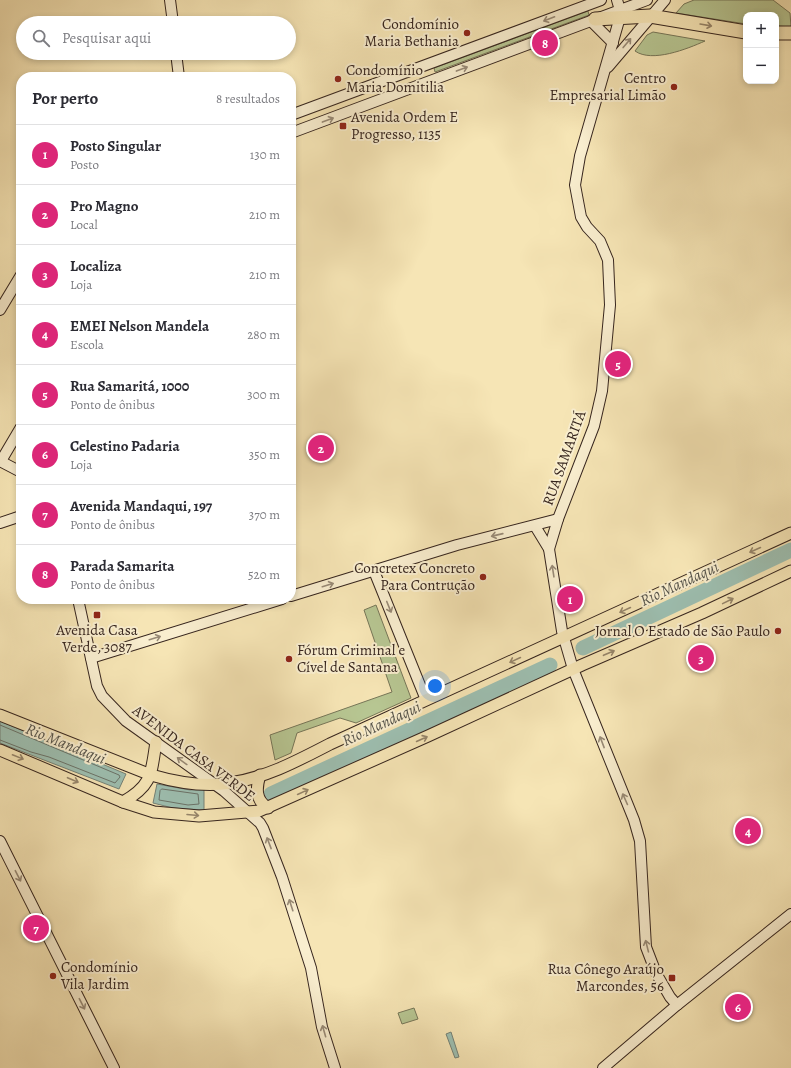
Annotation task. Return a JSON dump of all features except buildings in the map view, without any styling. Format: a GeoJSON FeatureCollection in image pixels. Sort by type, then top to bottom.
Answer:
{"type":"FeatureCollection","features":[{"type":"Feature","properties":{"kind":"highway"},"geometry":{"type":"LineString","coordinates":[[593,20],[619,9],[650,16],[743,32]]}},
{"type":"Feature","properties":{"kind":"highway"},"geometry":{"type":"LineString","coordinates":[[779,33],[791,33]]}},
{"type":"Feature","properties":{"kind":"main road"},"geometry":{"type":"LineString","coordinates":[[170,0],[172,16]]}},
{"type":"Feature","properties":{"kind":"main road"},"geometry":{"type":"LineString","coordinates":[[296,113],[601,0]]}},
{"type":"Feature","properties":{"kind":"main road"},"geometry":{"type":"LineString","coordinates":[[619,9],[646,0]]}},
{"type":"Feature","properties":{"kind":"main road","name":"RUA SAMARITÁ"},"geometry":{"type":"LineString","coordinates":[[605,71],[665,0]]}},
{"type":"Feature","properties":{"kind":"main road","name":"RUA SAMARITÁ"},"geometry":{"type":"LineString","coordinates":[[296,594],[457,545],[558,519],[594,426],[602,391],[608,336],[610,299],[608,260],[600,242],[587,227],[582,217],[575,185],[580,156],[613,44],[619,9]]}},
{"type":"Feature","properties":{"kind":"main road"},"geometry":{"type":"LineString","coordinates":[[296,131],[593,20],[613,44]]}},
{"type":"Feature","properties":{"kind":"main road"},"geometry":{"type":"LineString","coordinates":[[177,60],[178,72]]}},
{"type":"Feature","properties":{"kind":"main road"},"geometry":{"type":"LineString","coordinates":[[0,310],[16,283]]}},
{"type":"Feature","properties":{"kind":"main road"},"geometry":{"type":"LineString","coordinates":[[16,436],[0,461],[16,469]]}},
{"type":"Feature","properties":{"kind":"main road"},"geometry":{"type":"LineString","coordinates":[[0,523],[16,518]]}},
{"type":"Feature","properties":{"kind":"main road"},"geometry":{"type":"LineString","coordinates":[[549,549],[558,519]]}},
{"type":"Feature","properties":{"kind":"main road"},"geometry":{"type":"LineString","coordinates":[[535,526],[549,549],[564,638],[573,669],[634,820],[640,841],[646,946],[659,978],[677,1005]]}},
{"type":"Feature","properties":{"kind":"main road"},"geometry":{"type":"LineString","coordinates":[[0,715],[151,775],[174,781],[213,784],[230,783],[284,767],[426,700],[791,534]]}},
{"type":"Feature","properties":{"kind":"main road"},"geometry":{"type":"LineString","coordinates":[[374,571],[426,700]]}},
{"type":"Feature","properties":{"kind":"main road"},"geometry":{"type":"LineString","coordinates":[[0,750],[123,802],[154,812],[199,816],[249,813],[268,808],[573,669],[702,613],[791,571]]}},
{"type":"Feature","properties":{"kind":"main road","name":"AVENIDA CASA VERDE"},"geometry":{"type":"LineString","coordinates":[[79,604],[97,686],[102,696],[126,721],[213,784],[249,813],[263,828],[282,877],[311,968],[322,1027],[335,1068]]}},
{"type":"Feature","properties":{"kind":"main road"},"geometry":{"type":"LineString","coordinates":[[91,658],[266,604]]}},
{"type":"Feature","properties":{"kind":"main road"},"geometry":{"type":"LineString","coordinates":[[123,802],[136,794],[151,775],[156,742]]}},
{"type":"Feature","properties":{"kind":"main road"},"geometry":{"type":"LineString","coordinates":[[260,775],[257,784],[257,793],[261,803],[268,808]]}},
{"type":"Feature","properties":{"kind":"main road"},"geometry":{"type":"LineString","coordinates":[[0,841],[114,1068]]}},
{"type":"Feature","properties":{"kind":"main road"},"geometry":{"type":"LineString","coordinates":[[603,1068],[677,1005],[791,914]]}},
{"type":"Feature","properties":{"kind":"green space"},"geometry":{"type":"Polygon","coordinates":[[[694,0],[773,0],[790,13],[791,27],[779,26],[779,12],[743,12],[743,24],[676,13],[684,4],[694,0]]]}},
{"type":"Feature","properties":{"kind":"green space"},"geometry":{"type":"Polygon","coordinates":[[[588,11],[589,15],[435,72],[434,68],[588,11]]]}},
{"type":"Feature","properties":{"kind":"green space"},"geometry":{"type":"Polygon","coordinates":[[[653,32],[705,41],[670,54],[651,56],[635,51],[647,35],[653,32]]]}},
{"type":"Feature","properties":{"kind":"green space"},"geometry":{"type":"Polygon","coordinates":[[[376,605],[411,698],[356,723],[340,718],[297,733],[291,753],[275,760],[270,735],[392,692],[364,610],[376,605]]]}},
{"type":"Feature","properties":{"kind":"green space"},"geometry":{"type":"Polygon","coordinates":[[[414,1008],[418,1019],[402,1024],[398,1013],[414,1008]]]}},
{"type":"Feature","properties":{"kind":"water"},"geometry":{"type":"Polygon","coordinates":[[[0,721],[126,774],[119,789],[0,743],[0,721]]]}},
{"type":"Feature","properties":{"kind":"water"},"geometry":{"type":"Polygon","coordinates":[[[157,784],[190,790],[204,789],[204,810],[173,808],[153,803],[157,784]]]}},
{"type":"Feature","properties":{"kind":"water"},"geometry":{"type":"Polygon","coordinates":[[[451,1032],[459,1057],[455,1058],[446,1034],[451,1032]]]}},
{"type":"Feature","properties":{"kind":"waterway","name":"Rio Mandaqui"},"geometry":{"type":"LineString","coordinates":[[583,648],[791,550]]}},
{"type":"Feature","properties":{"kind":"waterway","name":"Rio Mandaqui"},"geometry":{"type":"LineString","coordinates":[[271,794],[550,665]]}},
{"type":"Feature","properties":{"kind":"place","name":"Condomínio Maria Bethania"},"geometry":{"type":"Point","coordinates":[467,33]}},
{"type":"Feature","properties":{"kind":"place","name":"Parada Samarita"},"geometry":{"type":"Point","coordinates":[545,43]}},
{"type":"Feature","properties":{"kind":"place","name":"Condomínio Maria Domitilia"},"geometry":{"type":"Point","coordinates":[338,79]}},
{"type":"Feature","properties":{"kind":"place","name":"Centro Empresarial Limão"},"geometry":{"type":"Point","coordinates":[674,87]}},
{"type":"Feature","properties":{"kind":"place","name":"Avenida Ordem E Progresso, 1135"},"geometry":{"type":"Point","coordinates":[343,126]}},
{"type":"Feature","properties":{"kind":"place","name":"Rua Samaritá, 1000"},"geometry":{"type":"Point","coordinates":[618,364]}},
{"type":"Feature","properties":{"kind":"place","name":"Pro Magno"},"geometry":{"type":"Point","coordinates":[321,448]}},
{"type":"Feature","properties":{"kind":"place","name":"Concretex Concreto Para Contrução"},"geometry":{"type":"Point","coordinates":[483,577]}},
{"type":"Feature","properties":{"kind":"place","name":"Posto Singular"},"geometry":{"type":"Point","coordinates":[570,599]}},
{"type":"Feature","properties":{"kind":"place","name":"Avenida Casa Verde, 3087"},"geometry":{"type":"Point","coordinates":[97,615]}},
{"type":"Feature","properties":{"kind":"place","name":"Jornal O Estado de São Paulo"},"geometry":{"type":"Point","coordinates":[778,631]}},
{"type":"Feature","properties":{"kind":"place","name":"Localiza"},"geometry":{"type":"Point","coordinates":[701,658]}},
{"type":"Feature","properties":{"kind":"place","name":"Fórum Criminal e Cível de Santana"},"geometry":{"type":"Point","coordinates":[289,659]}},
{"type":"Feature","properties":{"kind":"place","name":"EMEI Nelson Mandela"},"geometry":{"type":"Point","coordinates":[748,831]}},
{"type":"Feature","properties":{"kind":"place","name":"Avenida Mandaqui, 197"},"geometry":{"type":"Point","coordinates":[36,928]}},
{"type":"Feature","properties":{"kind":"place","name":"Condomínio Vila Jardim"},"geometry":{"type":"Point","coordinates":[53,976]}},
{"type":"Feature","properties":{"kind":"place","name":"Rua Cônego Araújo Marcondes, 56"},"geometry":{"type":"Point","coordinates":[672,978]}},
{"type":"Feature","properties":{"kind":"place","name":"Celestino Padaria"},"geometry":{"type":"Point","coordinates":[738,1007]}}]}
